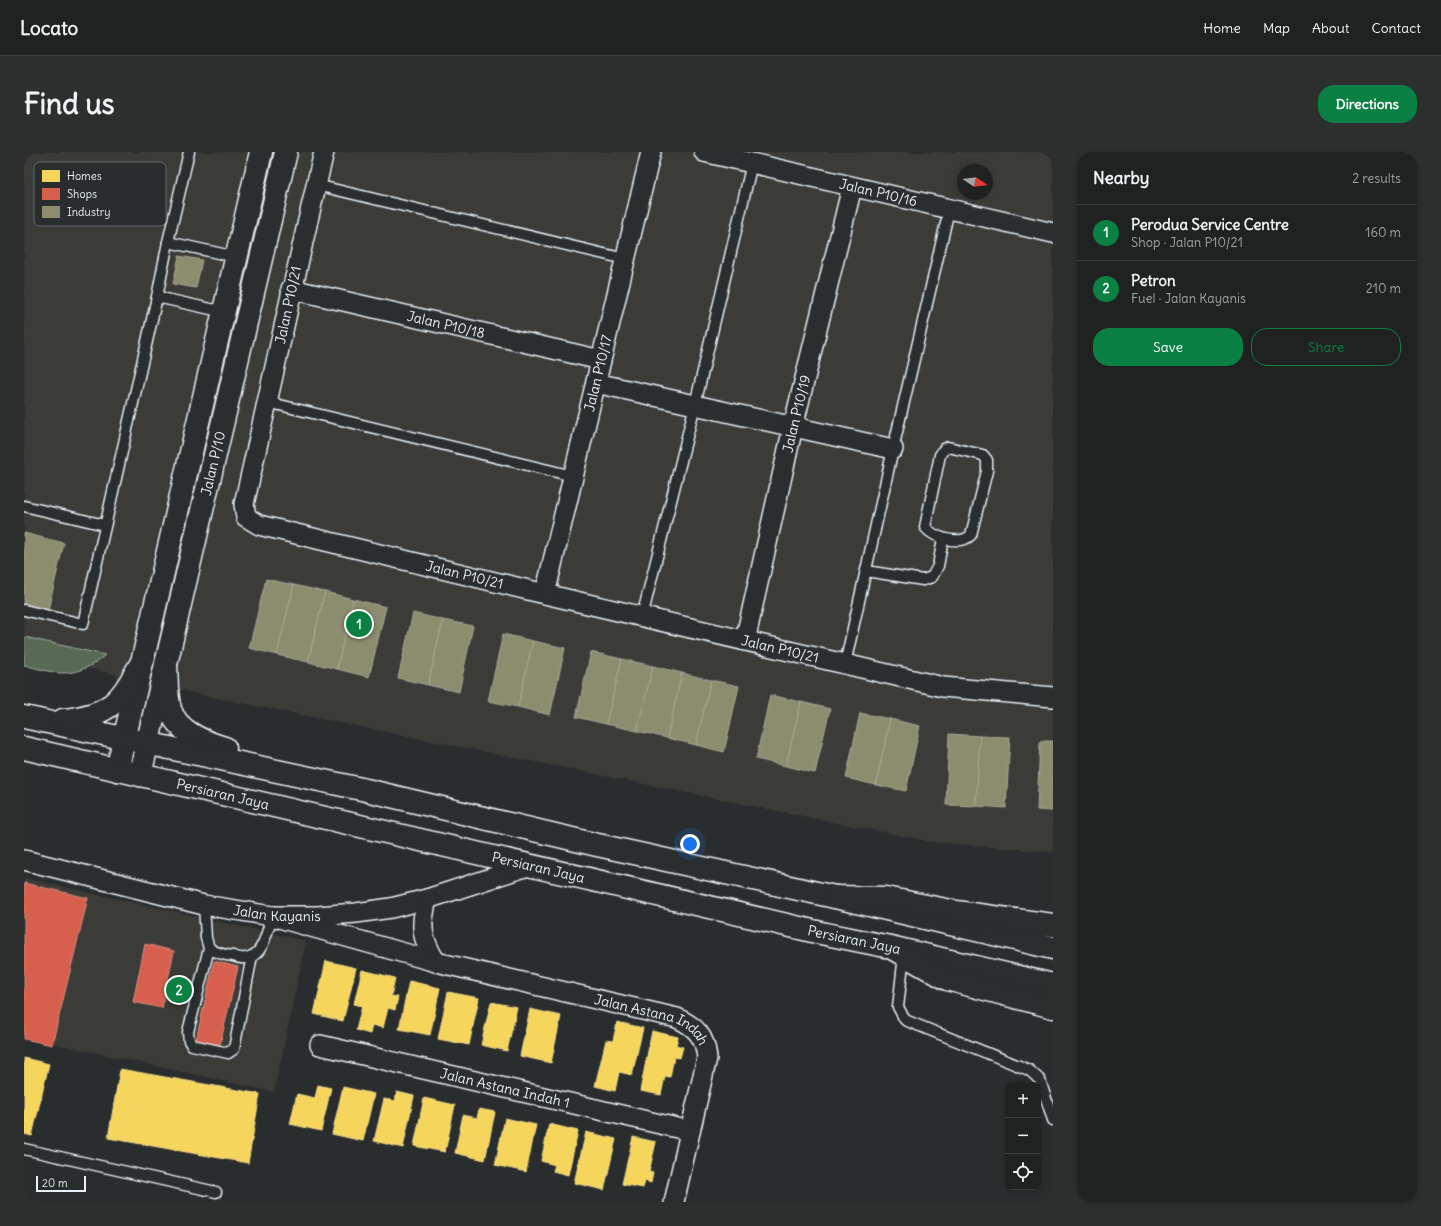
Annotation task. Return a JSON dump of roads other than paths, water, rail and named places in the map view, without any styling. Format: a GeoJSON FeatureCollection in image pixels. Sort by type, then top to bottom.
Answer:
{"type":"FeatureCollection","features":[{"type":"Feature","properties":{"kind":"main road","name":"Jalan P/10"},"geometry":{"type":"LineString","coordinates":[[117,770],[261,152]]}},
{"type":"Feature","properties":{"kind":"main road","name":"Jalan P/10"},"geometry":{"type":"LineString","coordinates":[[140,775],[286,152]]}},
{"type":"Feature","properties":{"kind":"main road"},"geometry":{"type":"LineString","coordinates":[[32,718],[77,719],[92,716],[105,710],[125,692],[144,658]]}},
{"type":"Feature","properties":{"kind":"main road"},"geometry":{"type":"LineString","coordinates":[[166,665],[170,710],[179,725],[197,739],[366,790]]}},
{"type":"Feature","properties":{"kind":"main road"},"geometry":{"type":"LineString","coordinates":[[32,718],[366,790],[586,842],[835,897],[1053,948]]}},
{"type":"Feature","properties":{"kind":"main road","name":"Persiaran Jaya"},"geometry":{"type":"LineString","coordinates":[[24,748],[897,951],[1053,985]]}},
{"type":"Feature","properties":{"kind":"main road"},"geometry":{"type":"LineString","coordinates":[[835,897],[886,898],[956,912],[1053,925]]}},
{"type":"Feature","properties":{"kind":"main road"},"geometry":{"type":"LineString","coordinates":[[897,951],[947,979],[1053,1007]]}},
{"type":"Feature","properties":{"kind":"street","name":"Jalan P10/21"},"geometry":{"type":"LineString","coordinates":[[324,152],[244,504],[246,517],[259,525],[642,617],[943,687],[1053,697]]}},
{"type":"Feature","properties":{"kind":"street","name":"Jalan P10/17"},"geometry":{"type":"LineString","coordinates":[[545,594],[651,152]]}},
{"type":"Feature","properties":{"kind":"street","name":"Jalan P10/16"},"geometry":{"type":"LineString","coordinates":[[704,152],[1053,233]]}},
{"type":"Feature","properties":{"kind":"street","name":"Jalan P10/19"},"geometry":{"type":"LineString","coordinates":[[745,641],[793,426],[852,187]]}},
{"type":"Feature","properties":{"kind":"street","name":"Jalan P10/18"},"geometry":{"type":"LineString","coordinates":[[292,289],[601,360]]}},
{"type":"Feature","properties":{"kind":"street"},"geometry":{"type":"LineString","coordinates":[[596,383],[893,449]]}},
{"type":"Feature","properties":{"kind":"street","name":"Jalan Kayanis"},"geometry":{"type":"LineString","coordinates":[[24,860],[204,905],[272,916],[317,916],[356,913],[391,908],[427,899],[528,866]]}},
{"type":"Feature","properties":{"kind":"street"},"geometry":{"type":"LineString","coordinates":[[427,899],[422,917],[423,934],[427,949],[436,962]]}},
{"type":"Feature","properties":{"kind":"street","name":"Jalan Astana Indah"},"geometry":{"type":"LineString","coordinates":[[272,916],[436,962],[677,1018],[696,1029],[703,1040],[707,1058],[674,1202]]}},
{"type":"Feature","properties":{"kind":"street","name":"Jalan Astana Indah 1"},"geometry":{"type":"LineString","coordinates":[[320,1045],[690,1131]]}},
{"type":"Feature","properties":{"kind":"lane"},"geometry":{"type":"LineString","coordinates":[[24,610],[83,624],[189,152]]}},
{"type":"Feature","properties":{"kind":"lane"},"geometry":{"type":"LineString","coordinates":[[642,617],[696,405],[752,163]]}},
{"type":"Feature","properties":{"kind":"lane"},"geometry":{"type":"LineString","coordinates":[[316,185],[625,259]]}},
{"type":"Feature","properties":{"kind":"lane"},"geometry":{"type":"LineString","coordinates":[[846,664],[893,449],[949,210]]}},
{"type":"Feature","properties":{"kind":"lane"},"geometry":{"type":"LineString","coordinates":[[168,242],[236,257]]}},
{"type":"Feature","properties":{"kind":"lane"},"geometry":{"type":"LineString","coordinates":[[157,297],[224,312]]}},
{"type":"Feature","properties":{"kind":"lane"},"geometry":{"type":"LineString","coordinates":[[267,402],[573,476]]}},
{"type":"Feature","properties":{"kind":"lane"},"geometry":{"type":"LineString","coordinates":[[948,447],[983,455],[987,460],[987,471],[971,534],[963,540],[943,539],[930,533],[925,527],[940,455],[944,449],[948,447]]}},
{"type":"Feature","properties":{"kind":"lane"},"geometry":{"type":"LineString","coordinates":[[24,506],[105,525]]}},
{"type":"Feature","properties":{"kind":"lane"},"geometry":{"type":"LineString","coordinates":[[866,571],[923,580],[932,577],[938,566],[943,539]]}},
{"type":"Feature","properties":{"kind":"lane"},"geometry":{"type":"LineString","coordinates":[[204,905],[206,938],[209,948],[188,1032],[189,1041],[192,1045],[228,1053],[234,1049],[252,956]]}},
{"type":"Feature","properties":{"kind":"lane"},"geometry":{"type":"LineString","coordinates":[[209,948],[230,956],[245,958],[255,955],[260,949],[272,916]]}},
{"type":"Feature","properties":{"kind":"lane"},"geometry":{"type":"LineString","coordinates":[[897,951],[898,1007],[905,1020],[1029,1070],[1040,1080],[1053,1120]]}},
{"type":"Feature","properties":{"kind":"lane"},"geometry":{"type":"LineString","coordinates":[[24,1149],[216,1192]]}},
{"type":"Feature","properties":{"kind":"place","name":"Perodua Service Centre"},"geometry":{"type":"Point","coordinates":[359,624]}},
{"type":"Feature","properties":{"kind":"place","name":"Petron"},"geometry":{"type":"Point","coordinates":[179,990]}}]}
